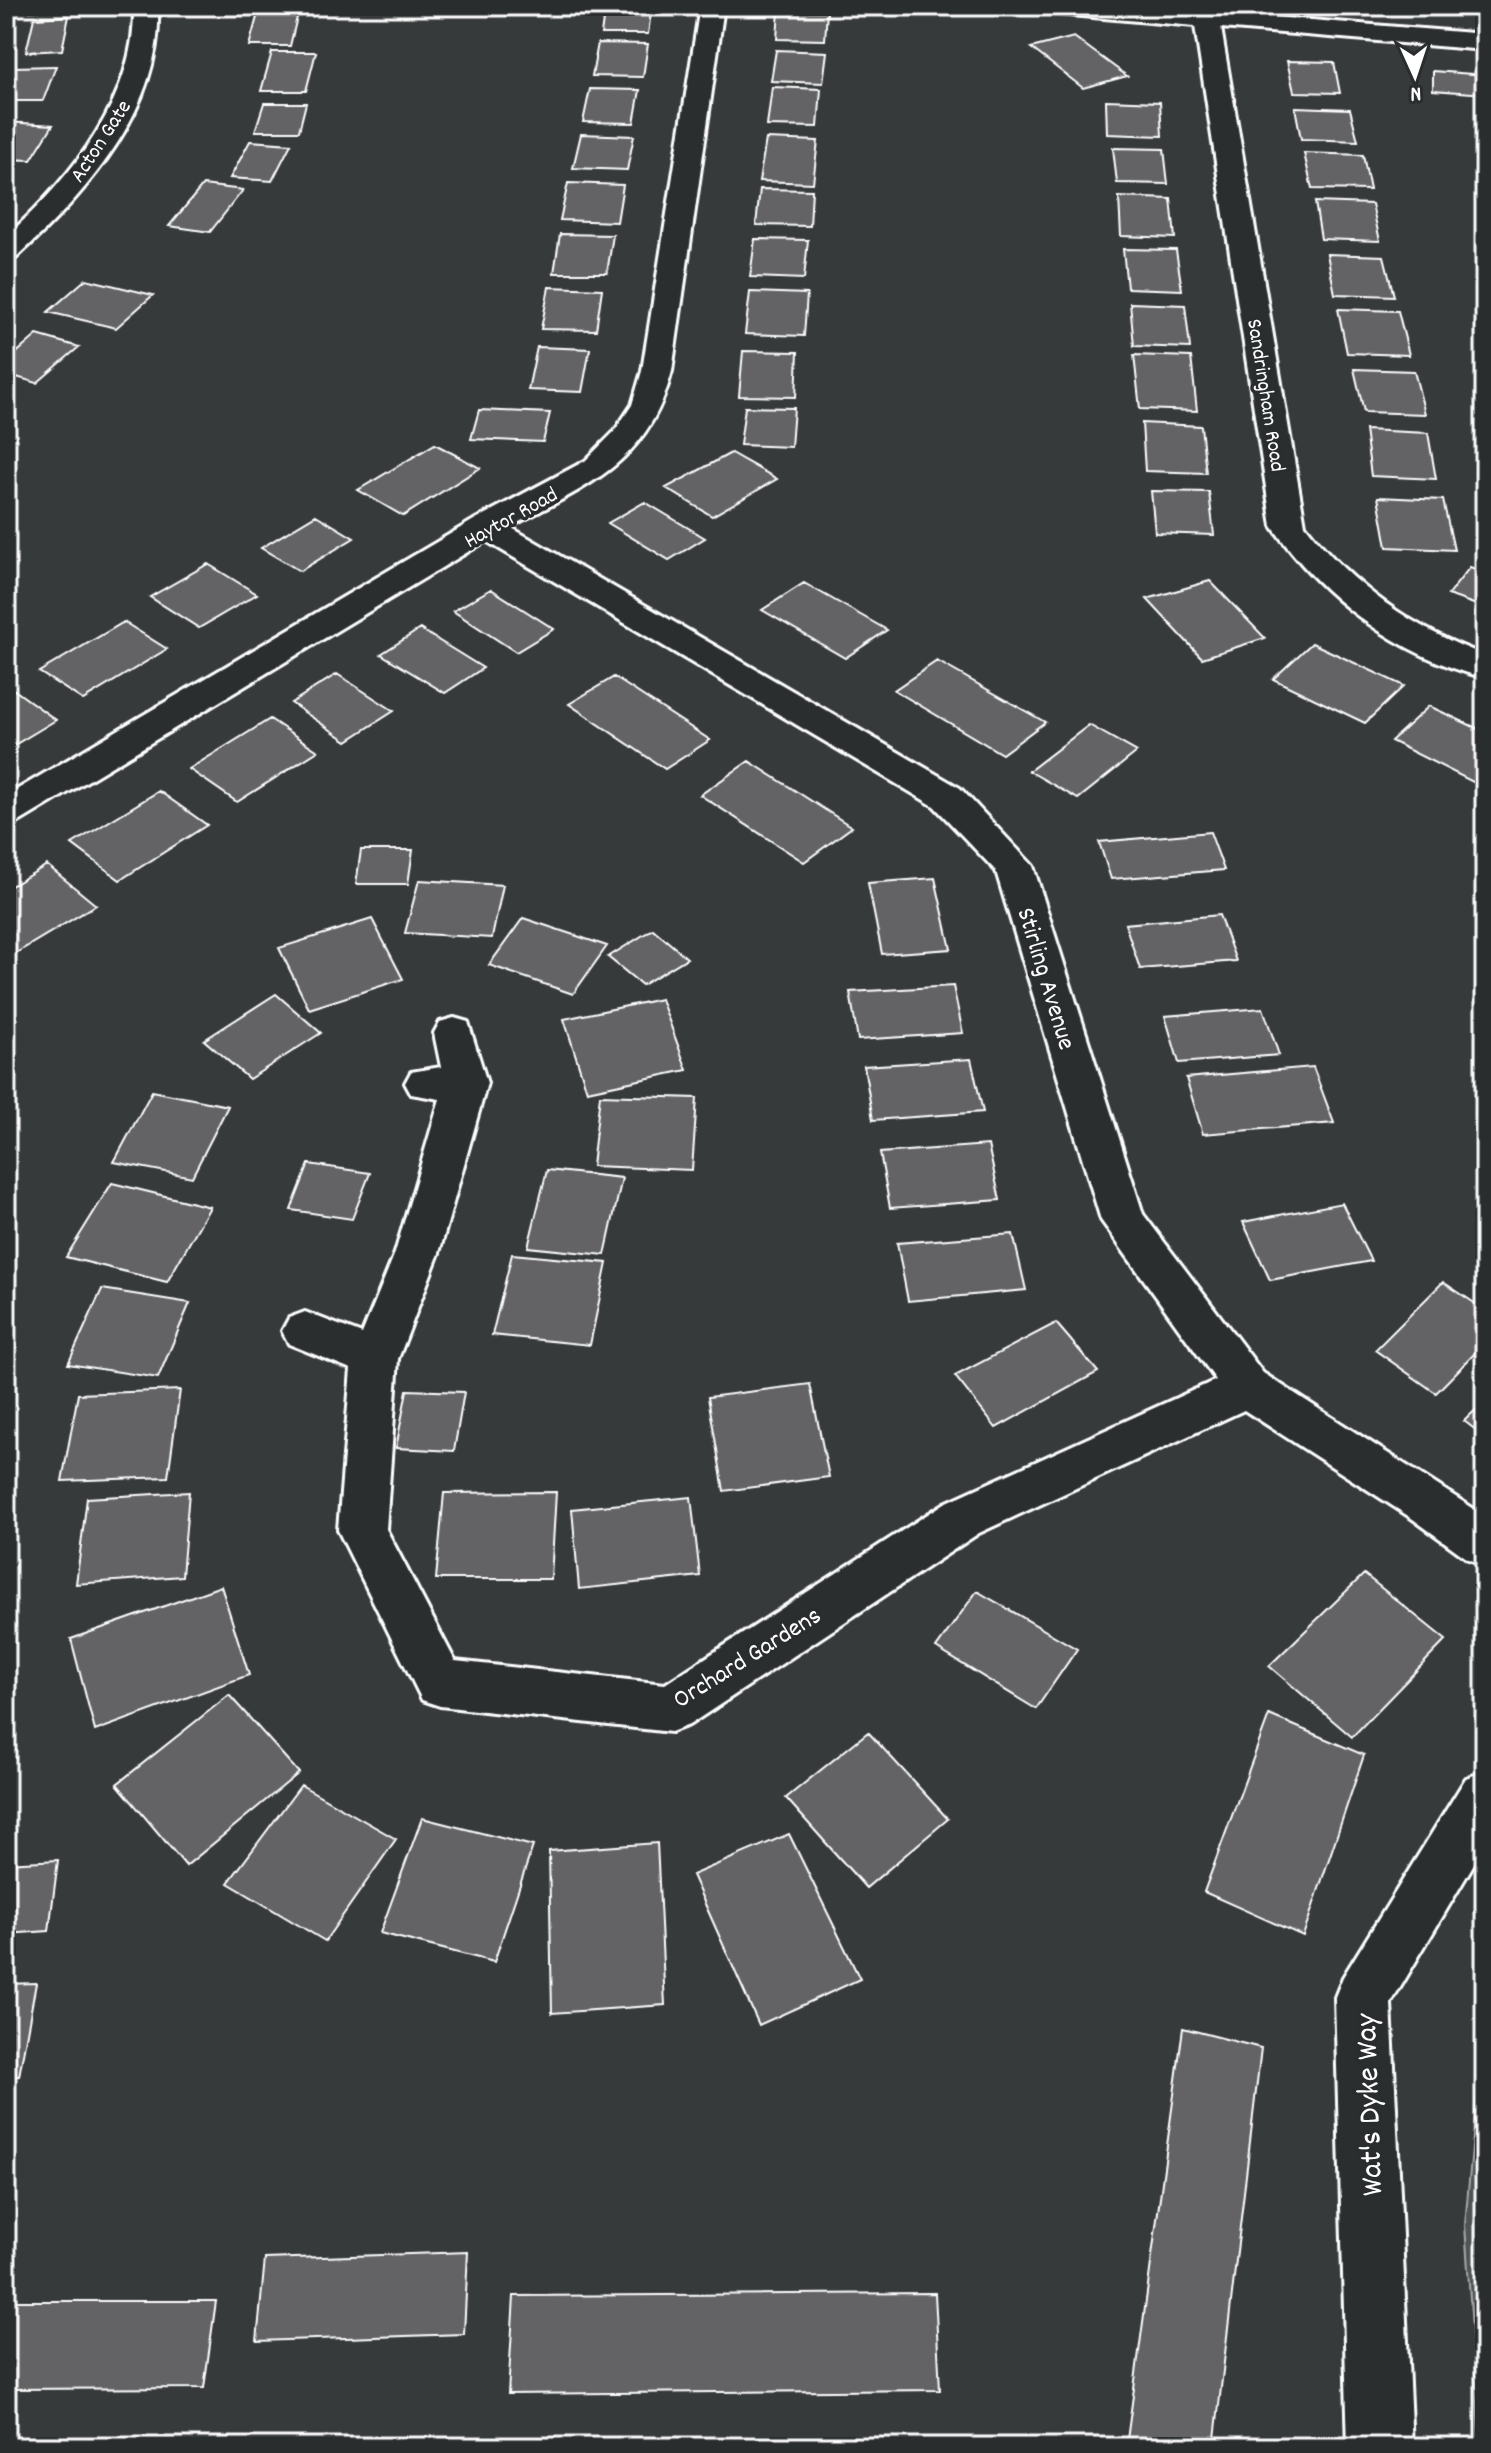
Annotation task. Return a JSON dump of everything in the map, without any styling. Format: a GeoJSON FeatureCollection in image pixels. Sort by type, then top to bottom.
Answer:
{"type":"FeatureCollection","features":[{"type":"Feature","properties":{"kind":"street","name":"Acton Gate"},"geometry":{"type":"LineString","coordinates":[[6,252],[70,185],[111,129],[140,72],[146,6]]}},
{"type":"Feature","properties":{"kind":"street","name":"Haytor Road"},"geometry":{"type":"LineString","coordinates":[[6,813],[486,527],[596,468],[626,438],[648,405],[657,371],[712,6]]}},
{"type":"Feature","properties":{"kind":"street"},"geometry":{"type":"LineString","coordinates":[[1047,6],[1485,42]]}},
{"type":"Feature","properties":{"kind":"street","name":"Sandringham Road"},"geometry":{"type":"LineString","coordinates":[[1207,21],[1289,526],[1305,550],[1372,612],[1439,650],[1485,667]]}},
{"type":"Feature","properties":{"kind":"street","name":"Stirling Avenue"},"geometry":{"type":"LineString","coordinates":[[486,527],[947,797],[1014,866],[1123,1220],[1247,1387],[1430,1504],[1485,1544]]}},
{"type":"Feature","properties":{"kind":"street","name":"Orchard Gardens"},"geometry":{"type":"LineString","coordinates":[[454,1033],[417,1253],[375,1359],[362,1530],[440,1683],[671,1708],[962,1518],[1247,1387]]}},
{"type":"Feature","properties":{"kind":"street"},"geometry":{"type":"LineString","coordinates":[[305,1331],[375,1359]]}},
{"type":"Feature","properties":{"kind":"street","name":"Wat's Dyke Way"},"geometry":{"type":"LineString","coordinates":[[1380,2447],[1363,1997],[1485,1796]]}},
{"type":"Feature","properties":{"kind":"shaded area"},"geometry":{"type":"Polygon","coordinates":[[[1485,2069],[1485,2447],[1480,2447],[1465,2225],[1477,2093],[1485,2069]]]}},
{"type":"Feature","properties":{"kind":"building"},"geometry":{"type":"Polygon","coordinates":[[[30,6],[78,6],[78,7],[30,11],[30,6]]]}},
{"type":"Feature","properties":{"kind":"building"},"geometry":{"type":"Polygon","coordinates":[[[605,6],[652,6],[648,34],[601,34],[605,6]]]}},
{"type":"Feature","properties":{"kind":"building"},"geometry":{"type":"Polygon","coordinates":[[[299,9],[290,46],[249,46],[259,10],[299,9]]]}},
{"type":"Feature","properties":{"kind":"building"},"geometry":{"type":"Polygon","coordinates":[[[779,10],[827,11],[825,40],[777,39],[779,10]]]}},
{"type":"Feature","properties":{"kind":"building"},"geometry":{"type":"Polygon","coordinates":[[[69,16],[62,50],[26,52],[34,18],[69,16]]]}},
{"type":"Feature","properties":{"kind":"building"},"geometry":{"type":"Polygon","coordinates":[[[1074,37],[1127,76],[1083,88],[1031,48],[1074,37]]]}},
{"type":"Feature","properties":{"kind":"building"},"geometry":{"type":"Polygon","coordinates":[[[598,43],[648,44],[643,77],[592,76],[598,43]]]}},
{"type":"Feature","properties":{"kind":"building"},"geometry":{"type":"Polygon","coordinates":[[[776,50],[827,52],[823,83],[771,81],[776,50]]]}},
{"type":"Feature","properties":{"kind":"building"},"geometry":{"type":"Polygon","coordinates":[[[272,52],[316,52],[306,91],[261,91],[272,52]]]}},
{"type":"Feature","properties":{"kind":"building"},"geometry":{"type":"Polygon","coordinates":[[[1287,61],[1334,62],[1340,93],[1294,92],[1287,61]]]}},
{"type":"Feature","properties":{"kind":"building"},"geometry":{"type":"Polygon","coordinates":[[[56,66],[43,101],[6,101],[6,85],[13,67],[56,66]]]}},
{"type":"Feature","properties":{"kind":"building"},"geometry":{"type":"Polygon","coordinates":[[[1433,71],[1485,75],[1485,94],[1433,90],[1433,71]]]}},
{"type":"Feature","properties":{"kind":"building"},"geometry":{"type":"Polygon","coordinates":[[[772,87],[821,89],[818,127],[767,126],[772,87]]]}},
{"type":"Feature","properties":{"kind":"building"},"geometry":{"type":"Polygon","coordinates":[[[590,89],[640,90],[634,123],[583,122],[590,89]]]}},
{"type":"Feature","properties":{"kind":"building"},"geometry":{"type":"Polygon","coordinates":[[[1106,100],[1160,102],[1162,136],[1107,134],[1106,100]]]}},
{"type":"Feature","properties":{"kind":"building"},"geometry":{"type":"Polygon","coordinates":[[[264,103],[306,103],[299,131],[255,131],[264,103]]]}},
{"type":"Feature","properties":{"kind":"building"},"geometry":{"type":"Polygon","coordinates":[[[1295,107],[1350,109],[1358,141],[1301,139],[1295,107]]]}},
{"type":"Feature","properties":{"kind":"building"},"geometry":{"type":"Polygon","coordinates":[[[6,122],[53,125],[31,160],[6,159],[6,122]]]}},
{"type":"Feature","properties":{"kind":"building"},"geometry":{"type":"Polygon","coordinates":[[[581,134],[634,136],[627,170],[573,168],[581,134]]]}},
{"type":"Feature","properties":{"kind":"building"},"geometry":{"type":"Polygon","coordinates":[[[766,139],[818,141],[813,183],[759,181],[766,139]]]}},
{"type":"Feature","properties":{"kind":"building"},"geometry":{"type":"Polygon","coordinates":[[[250,141],[291,144],[272,181],[230,178],[250,141]]]}},
{"type":"Feature","properties":{"kind":"building"},"geometry":{"type":"Polygon","coordinates":[[[1113,148],[1164,149],[1168,184],[1117,183],[1113,148]]]}},
{"type":"Feature","properties":{"kind":"building"},"geometry":{"type":"Polygon","coordinates":[[[1304,153],[1363,155],[1370,190],[1312,189],[1304,153]]]}},
{"type":"Feature","properties":{"kind":"building"},"geometry":{"type":"Polygon","coordinates":[[[568,183],[623,185],[617,222],[560,220],[568,183]]]}},
{"type":"Feature","properties":{"kind":"building"},"geometry":{"type":"Polygon","coordinates":[[[203,185],[243,190],[210,232],[169,226],[203,185]]]}},
{"type":"Feature","properties":{"kind":"building"},"geometry":{"type":"Polygon","coordinates":[[[760,189],[812,190],[810,226],[756,225],[760,189]]]}},
{"type":"Feature","properties":{"kind":"building"},"geometry":{"type":"Polygon","coordinates":[[[1119,197],[1171,199],[1175,238],[1121,236],[1119,197]]]}},
{"type":"Feature","properties":{"kind":"building"},"geometry":{"type":"Polygon","coordinates":[[[1315,202],[1372,204],[1380,241],[1321,239],[1315,202]]]}},
{"type":"Feature","properties":{"kind":"building"},"geometry":{"type":"Polygon","coordinates":[[[560,234],[613,235],[607,273],[554,273],[560,234]]]}},
{"type":"Feature","properties":{"kind":"building"},"geometry":{"type":"Polygon","coordinates":[[[755,239],[808,240],[804,279],[750,277],[755,239]]]}},
{"type":"Feature","properties":{"kind":"building"},"geometry":{"type":"Polygon","coordinates":[[[1123,249],[1176,250],[1182,290],[1127,288],[1123,249]]]}},
{"type":"Feature","properties":{"kind":"building"},"geometry":{"type":"Polygon","coordinates":[[[1327,254],[1384,256],[1394,296],[1335,294],[1327,254]]]}},
{"type":"Feature","properties":{"kind":"building"},"geometry":{"type":"Polygon","coordinates":[[[86,279],[153,295],[116,328],[48,312],[86,279]]]}},
{"type":"Feature","properties":{"kind":"building"},"geometry":{"type":"Polygon","coordinates":[[[549,287],[602,289],[596,330],[541,329],[549,287]]]}},
{"type":"Feature","properties":{"kind":"building"},"geometry":{"type":"Polygon","coordinates":[[[750,292],[807,294],[804,336],[745,334],[750,292]]]}},
{"type":"Feature","properties":{"kind":"building"},"geometry":{"type":"Polygon","coordinates":[[[1130,303],[1185,305],[1190,348],[1134,346],[1130,303]]]}},
{"type":"Feature","properties":{"kind":"building"},"geometry":{"type":"Polygon","coordinates":[[[1338,309],[1398,311],[1409,355],[1347,353],[1338,309]]]}},
{"type":"Feature","properties":{"kind":"building"},"geometry":{"type":"Polygon","coordinates":[[[37,335],[79,347],[37,383],[6,374],[6,362],[37,335]]]}},
{"type":"Feature","properties":{"kind":"building"},"geometry":{"type":"Polygon","coordinates":[[[537,347],[590,349],[582,392],[528,390],[537,347]]]}},
{"type":"Feature","properties":{"kind":"building"},"geometry":{"type":"Polygon","coordinates":[[[743,351],[798,352],[796,397],[739,396],[743,351]]]}},
{"type":"Feature","properties":{"kind":"building"},"geometry":{"type":"Polygon","coordinates":[[[1134,355],[1191,357],[1197,411],[1140,409],[1134,355]]]}},
{"type":"Feature","properties":{"kind":"building"},"geometry":{"type":"Polygon","coordinates":[[[1354,369],[1414,371],[1425,414],[1364,412],[1354,369]]]}},
{"type":"Feature","properties":{"kind":"building"},"geometry":{"type":"Polygon","coordinates":[[[745,407],[794,408],[791,447],[740,445],[745,407]]]}},
{"type":"Feature","properties":{"kind":"building"},"geometry":{"type":"Polygon","coordinates":[[[479,410],[550,413],[543,442],[471,439],[479,410]]]}},
{"type":"Feature","properties":{"kind":"building"},"geometry":{"type":"Polygon","coordinates":[[[1142,423],[1201,426],[1206,473],[1145,471],[1142,423]]]}},
{"type":"Feature","properties":{"kind":"building"},"geometry":{"type":"Polygon","coordinates":[[[1365,430],[1428,433],[1436,479],[1371,476],[1365,430]]]}},
{"type":"Feature","properties":{"kind":"building"},"geometry":{"type":"Polygon","coordinates":[[[435,444],[480,468],[403,516],[358,490],[435,444]]]}},
{"type":"Feature","properties":{"kind":"building"},"geometry":{"type":"Polygon","coordinates":[[[731,453],[777,479],[712,516],[666,488],[731,453]]]}},
{"type":"Feature","properties":{"kind":"building"},"geometry":{"type":"Polygon","coordinates":[[[1151,491],[1209,492],[1214,535],[1155,533],[1151,491]]]}},
{"type":"Feature","properties":{"kind":"building"},"geometry":{"type":"Polygon","coordinates":[[[1378,497],[1443,500],[1454,550],[1387,547],[1378,497]]]}},
{"type":"Feature","properties":{"kind":"building"},"geometry":{"type":"Polygon","coordinates":[[[645,502],[705,538],[669,560],[608,523],[645,502]]]}},
{"type":"Feature","properties":{"kind":"building"},"geometry":{"type":"Polygon","coordinates":[[[316,515],[354,538],[300,571],[261,548],[316,515]]]}},
{"type":"Feature","properties":{"kind":"building"},"geometry":{"type":"Polygon","coordinates":[[[208,564],[257,594],[199,628],[150,597],[208,564]]]}},
{"type":"Feature","properties":{"kind":"building"},"geometry":{"type":"Polygon","coordinates":[[[1470,567],[1485,573],[1485,608],[1448,595],[1470,567]]]}},
{"type":"Feature","properties":{"kind":"building"},"geometry":{"type":"Polygon","coordinates":[[[1210,581],[1265,638],[1202,658],[1147,599],[1210,581]]]}},
{"type":"Feature","properties":{"kind":"building"},"geometry":{"type":"Polygon","coordinates":[[[804,583],[887,630],[845,658],[762,610],[804,583]]]}},
{"type":"Feature","properties":{"kind":"building"},"geometry":{"type":"Polygon","coordinates":[[[491,589],[554,629],[516,652],[453,611],[491,589]]]}},
{"type":"Feature","properties":{"kind":"building"},"geometry":{"type":"Polygon","coordinates":[[[124,622],[167,649],[83,700],[39,672],[124,622]]]}},
{"type":"Feature","properties":{"kind":"building"},"geometry":{"type":"Polygon","coordinates":[[[420,629],[483,668],[445,693],[381,654],[420,629]]]}},
{"type":"Feature","properties":{"kind":"building"},"geometry":{"type":"Polygon","coordinates":[[[1312,643],[1404,686],[1365,723],[1273,679],[1312,643]]]}},
{"type":"Feature","properties":{"kind":"building"},"geometry":{"type":"Polygon","coordinates":[[[937,661],[1045,722],[1002,754],[894,690],[937,661]]]}},
{"type":"Feature","properties":{"kind":"building"},"geometry":{"type":"Polygon","coordinates":[[[337,674],[394,711],[347,741],[291,703],[337,674]]]}},
{"type":"Feature","properties":{"kind":"building"},"geometry":{"type":"Polygon","coordinates":[[[614,677],[710,740],[665,769],[569,704],[614,677]]]}},
{"type":"Feature","properties":{"kind":"building"},"geometry":{"type":"Polygon","coordinates":[[[13,689],[56,720],[6,750],[6,694],[13,689]]]}},
{"type":"Feature","properties":{"kind":"building"},"geometry":{"type":"Polygon","coordinates":[[[1429,706],[1485,732],[1483,787],[1391,741],[1429,706]]]}},
{"type":"Feature","properties":{"kind":"building"},"geometry":{"type":"Polygon","coordinates":[[[270,719],[318,751],[237,802],[189,769],[270,719]]]}},
{"type":"Feature","properties":{"kind":"building"},"geometry":{"type":"Polygon","coordinates":[[[1089,725],[1137,752],[1078,799],[1029,771],[1089,725]]]}},
{"type":"Feature","properties":{"kind":"building"},"geometry":{"type":"Polygon","coordinates":[[[749,761],[852,827],[804,862],[700,795],[749,761]]]}},
{"type":"Feature","properties":{"kind":"building"},"geometry":{"type":"Polygon","coordinates":[[[159,791],[207,825],[120,880],[72,844],[159,791]]]}},
{"type":"Feature","properties":{"kind":"building"},"geometry":{"type":"Polygon","coordinates":[[[1210,832],[1224,870],[1111,879],[1099,842],[1210,832]]]}},
{"type":"Feature","properties":{"kind":"building"},"geometry":{"type":"Polygon","coordinates":[[[361,850],[413,850],[408,884],[356,884],[361,850]]]}},
{"type":"Feature","properties":{"kind":"building"},"geometry":{"type":"Polygon","coordinates":[[[47,865],[96,905],[6,959],[6,889],[47,865]]]}},
{"type":"Feature","properties":{"kind":"building"},"geometry":{"type":"Polygon","coordinates":[[[935,878],[951,949],[882,954],[868,883],[935,878]]]}},
{"type":"Feature","properties":{"kind":"building"},"geometry":{"type":"Polygon","coordinates":[[[419,880],[503,885],[492,938],[405,933],[419,880]]]}},
{"type":"Feature","properties":{"kind":"building"},"geometry":{"type":"Polygon","coordinates":[[[1219,915],[1236,961],[1140,969],[1125,924],[1219,915]]]}},
{"type":"Feature","properties":{"kind":"building"},"geometry":{"type":"Polygon","coordinates":[[[523,918],[607,946],[573,994],[489,965],[523,918]]]}},
{"type":"Feature","properties":{"kind":"building"},"geometry":{"type":"Polygon","coordinates":[[[372,919],[403,979],[309,1009],[279,948],[372,919]]]}},
{"type":"Feature","properties":{"kind":"building"},"geometry":{"type":"Polygon","coordinates":[[[653,929],[687,958],[642,985],[608,957],[653,929]]]}},
{"type":"Feature","properties":{"kind":"building"},"geometry":{"type":"Polygon","coordinates":[[[953,986],[963,1033],[858,1040],[850,992],[953,986]]]}},
{"type":"Feature","properties":{"kind":"building"},"geometry":{"type":"Polygon","coordinates":[[[276,994],[321,1033],[249,1079],[204,1040],[276,994]]]}},
{"type":"Feature","properties":{"kind":"building"},"geometry":{"type":"Polygon","coordinates":[[[661,999],[687,1070],[587,1091],[564,1019],[661,999]]]}},
{"type":"Feature","properties":{"kind":"building"},"geometry":{"type":"Polygon","coordinates":[[[1263,1008],[1279,1055],[1179,1063],[1165,1016],[1263,1008]]]}},
{"type":"Feature","properties":{"kind":"building"},"geometry":{"type":"Polygon","coordinates":[[[971,1059],[983,1112],[873,1120],[864,1066],[971,1059]]]}},
{"type":"Feature","properties":{"kind":"building"},"geometry":{"type":"Polygon","coordinates":[[[1313,1067],[1334,1123],[1203,1134],[1186,1078],[1313,1067]]]}},
{"type":"Feature","properties":{"kind":"building"},"geometry":{"type":"Polygon","coordinates":[[[152,1091],[228,1106],[192,1177],[114,1162],[152,1091]]]}},
{"type":"Feature","properties":{"kind":"building"},"geometry":{"type":"Polygon","coordinates":[[[600,1095],[697,1098],[692,1170],[592,1166],[600,1095]]]}},
{"type":"Feature","properties":{"kind":"building"},"geometry":{"type":"Polygon","coordinates":[[[988,1145],[1000,1200],[890,1208],[880,1153],[988,1145]]]}},
{"type":"Feature","properties":{"kind":"building"},"geometry":{"type":"Polygon","coordinates":[[[309,1164],[370,1173],[352,1219],[291,1210],[309,1164]]]}},
{"type":"Feature","properties":{"kind":"building"},"geometry":{"type":"Polygon","coordinates":[[[547,1170],[622,1178],[605,1255],[528,1247],[547,1170]]]}},
{"type":"Feature","properties":{"kind":"building"},"geometry":{"type":"Polygon","coordinates":[[[112,1183],[210,1207],[167,1282],[66,1257],[112,1183]]]}},
{"type":"Feature","properties":{"kind":"building"},"geometry":{"type":"Polygon","coordinates":[[[1342,1203],[1371,1261],[1270,1280],[1243,1222],[1342,1203]]]}},
{"type":"Feature","properties":{"kind":"building"},"geometry":{"type":"Polygon","coordinates":[[[1013,1234],[1026,1290],[908,1301],[897,1243],[1013,1234]]]}},
{"type":"Feature","properties":{"kind":"building"},"geometry":{"type":"Polygon","coordinates":[[[512,1254],[607,1263],[590,1345],[492,1335],[512,1254]]]}},
{"type":"Feature","properties":{"kind":"building"},"geometry":{"type":"Polygon","coordinates":[[[1443,1282],[1485,1310],[1485,1343],[1436,1393],[1375,1350],[1443,1282]]]}},
{"type":"Feature","properties":{"kind":"building"},"geometry":{"type":"Polygon","coordinates":[[[102,1289],[190,1303],[158,1378],[68,1364],[102,1289]]]}},
{"type":"Feature","properties":{"kind":"building"},"geometry":{"type":"Polygon","coordinates":[[[1056,1323],[1098,1372],[996,1428],[955,1376],[1056,1323]]]}},
{"type":"Feature","properties":{"kind":"building"},"geometry":{"type":"Polygon","coordinates":[[[810,1384],[829,1477],[724,1491],[708,1397],[810,1384]]]}},
{"type":"Feature","properties":{"kind":"building"},"geometry":{"type":"Polygon","coordinates":[[[180,1390],[168,1477],[62,1481],[78,1394],[180,1390]]]}},
{"type":"Feature","properties":{"kind":"building"},"geometry":{"type":"Polygon","coordinates":[[[407,1390],[464,1392],[454,1451],[396,1448],[407,1390]]]}},
{"type":"Feature","properties":{"kind":"building"},"geometry":{"type":"Polygon","coordinates":[[[1485,1401],[1485,1437],[1464,1421],[1485,1401]]]}},
{"type":"Feature","properties":{"kind":"building"},"geometry":{"type":"Polygon","coordinates":[[[189,1492],[182,1576],[76,1584],[87,1498],[189,1492]]]}},
{"type":"Feature","properties":{"kind":"building"},"geometry":{"type":"Polygon","coordinates":[[[556,1492],[551,1579],[436,1579],[444,1493],[556,1492]]]}},
{"type":"Feature","properties":{"kind":"building"},"geometry":{"type":"Polygon","coordinates":[[[691,1497],[700,1576],[579,1589],[572,1509],[691,1497]]]}},
{"type":"Feature","properties":{"kind":"building"},"geometry":{"type":"Polygon","coordinates":[[[1364,1574],[1446,1640],[1352,1737],[1269,1666],[1364,1574]]]}},
{"type":"Feature","properties":{"kind":"building"},"geometry":{"type":"Polygon","coordinates":[[[221,1586],[249,1675],[95,1731],[71,1639],[221,1586]]]}},
{"type":"Feature","properties":{"kind":"building"},"geometry":{"type":"Polygon","coordinates":[[[977,1591],[1077,1649],[1036,1709],[936,1648],[977,1591]]]}},
{"type":"Feature","properties":{"kind":"building"},"geometry":{"type":"Polygon","coordinates":[[[229,1695],[299,1773],[186,1866],[117,1784],[229,1695]]]}},
{"type":"Feature","properties":{"kind":"building"},"geometry":{"type":"Polygon","coordinates":[[[1269,1715],[1364,1755],[1303,1936],[1204,1892],[1269,1715]]]}},
{"type":"Feature","properties":{"kind":"building"},"geometry":{"type":"Polygon","coordinates":[[[868,1732],[948,1819],[866,1888],[786,1798],[868,1732]]]}},
{"type":"Feature","properties":{"kind":"building"},"geometry":{"type":"Polygon","coordinates":[[[301,1785],[396,1839],[325,1941],[228,1883],[301,1785]]]}},
{"type":"Feature","properties":{"kind":"building"},"geometry":{"type":"Polygon","coordinates":[[[422,1818],[533,1846],[494,1962],[380,1933],[422,1818]]]}},
{"type":"Feature","properties":{"kind":"building"},"geometry":{"type":"Polygon","coordinates":[[[789,1834],[860,1979],[759,2025],[692,1875],[789,1834]]]}},
{"type":"Feature","properties":{"kind":"building"},"geometry":{"type":"Polygon","coordinates":[[[657,1843],[665,2005],[552,2013],[549,1851],[657,1843]]]}},
{"type":"Feature","properties":{"kind":"building"},"geometry":{"type":"Polygon","coordinates":[[[58,1860],[49,1931],[6,1934],[6,1863],[58,1860]]]}},
{"type":"Feature","properties":{"kind":"building"},"geometry":{"type":"Polygon","coordinates":[[[36,1983],[19,2076],[6,2077],[6,1984],[36,1983]]]}},
{"type":"Feature","properties":{"kind":"building"},"geometry":{"type":"Polygon","coordinates":[[[1183,2028],[1261,2048],[1214,2447],[1126,2447],[1183,2028]]]}},
{"type":"Feature","properties":{"kind":"building"},"geometry":{"type":"Polygon","coordinates":[[[468,2252],[464,2334],[257,2341],[265,2259],[468,2252]]]}},
{"type":"Feature","properties":{"kind":"building"},"geometry":{"type":"Polygon","coordinates":[[[935,2293],[940,2390],[508,2394],[514,2296],[935,2293]]]}},
{"type":"Feature","properties":{"kind":"building"},"geometry":{"type":"Polygon","coordinates":[[[6,2301],[216,2301],[204,2388],[6,2389],[6,2301]]]}}]}
